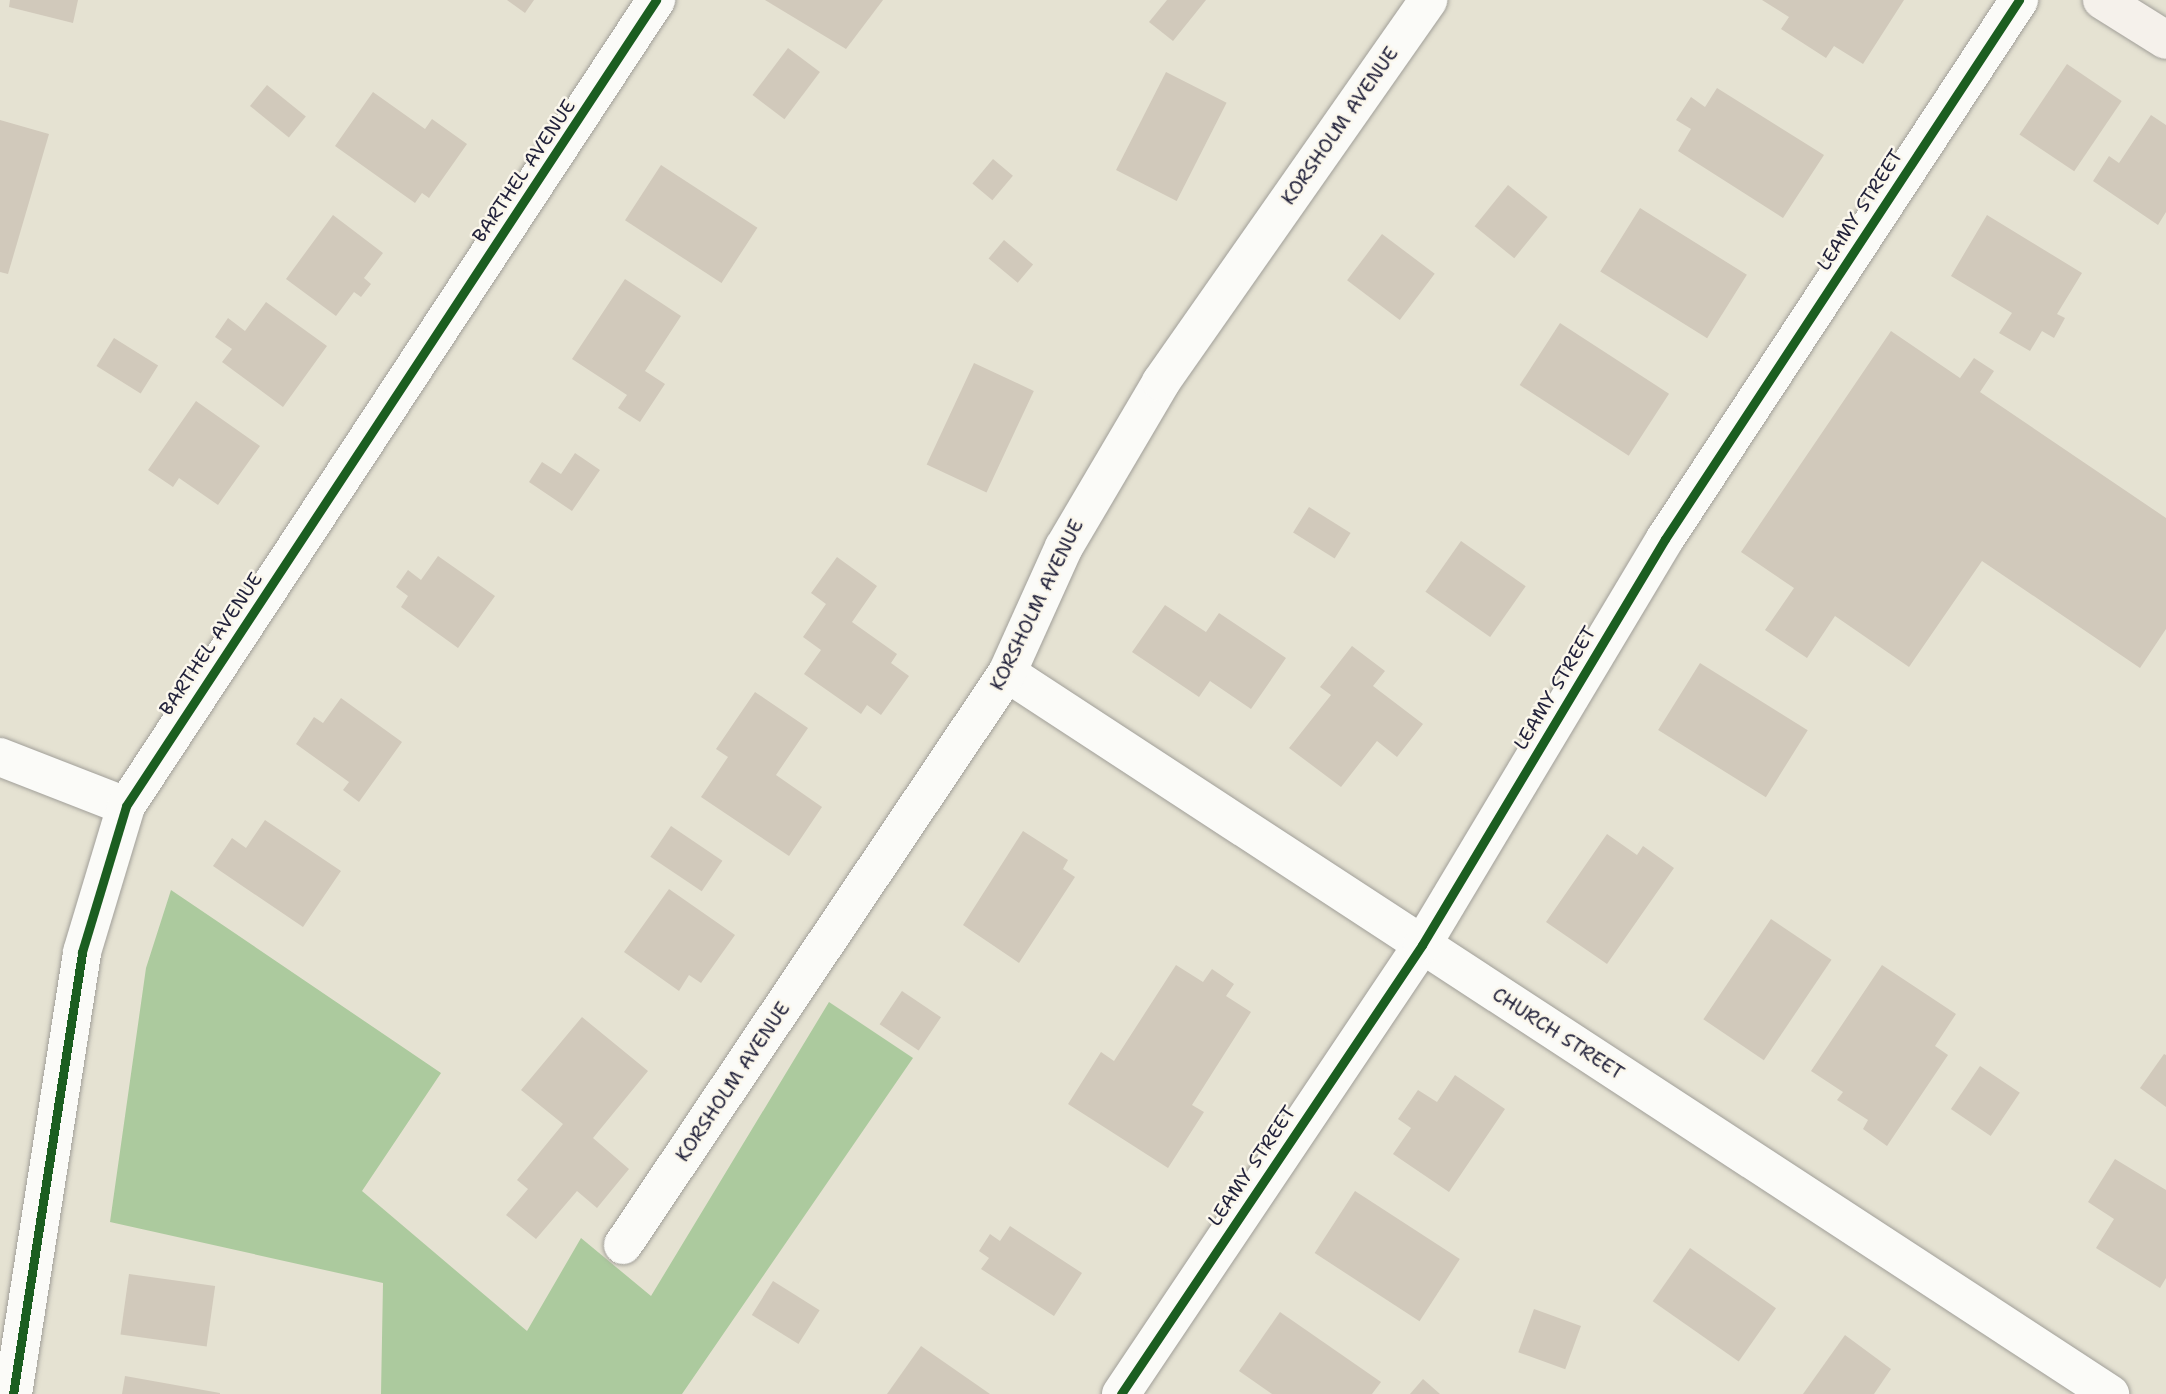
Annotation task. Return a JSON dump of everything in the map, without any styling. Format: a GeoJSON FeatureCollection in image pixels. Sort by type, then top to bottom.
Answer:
{"type":"FeatureCollection","features":[{"type":"Feature","properties":{"kind":"main road"},"geometry":{"type":"LineString","coordinates":[[2102,0],[2166,40]]}},
{"type":"Feature","properties":{"kind":"street","name":"BARTHEL AVENUE"},"geometry":{"type":"LineString","coordinates":[[13,1394],[82,952],[126,806],[656,0]]}},
{"type":"Feature","properties":{"kind":"street","name":"KORSHOLM AVENUE"},"geometry":{"type":"LineString","coordinates":[[624,1245],[1007,673],[1064,548],[1125,440],[1428,0]]}},
{"type":"Feature","properties":{"kind":"street","name":"LEAMY STREET"},"geometry":{"type":"LineString","coordinates":[[1121,1394],[1422,945],[1665,539],[2019,0]]}},
{"type":"Feature","properties":{"kind":"street","name":"CHURCH STREET"},"geometry":{"type":"LineString","coordinates":[[1007,673],[2110,1394]]}},
{"type":"Feature","properties":{"kind":"street"},"geometry":{"type":"LineString","coordinates":[[0,757],[126,806]]}},
{"type":"Feature","properties":{"kind":"green space"},"geometry":{"type":"Polygon","coordinates":[[[171,890],[441,1073],[362,1191],[527,1331],[581,1238],[651,1296],[829,1002],[913,1058],[682,1394],[381,1394],[383,1283],[110,1222],[146,968],[171,890]]]}},
{"type":"Feature","properties":{"kind":"building"},"geometry":{"type":"Polygon","coordinates":[[[10,0],[78,0],[73,23],[9,7],[10,0]]]}},
{"type":"Feature","properties":{"kind":"building"},"geometry":{"type":"Polygon","coordinates":[[[507,0],[534,0],[525,13],[507,0]]]}},
{"type":"Feature","properties":{"kind":"building"},"geometry":{"type":"Polygon","coordinates":[[[765,0],[883,0],[846,49],[765,0]]]}},
{"type":"Feature","properties":{"kind":"building"},"geometry":{"type":"Polygon","coordinates":[[[1167,0],[1206,0],[1173,41],[1149,22],[1167,0]]]}},
{"type":"Feature","properties":{"kind":"building"},"geometry":{"type":"Polygon","coordinates":[[[1762,0],[1904,0],[1863,64],[1834,46],[1826,58],[1781,29],[1789,17],[1762,0]]]}},
{"type":"Feature","properties":{"kind":"building"},"geometry":{"type":"Polygon","coordinates":[[[788,48],[820,72],[784,119],[752,95],[788,48]]]}},
{"type":"Feature","properties":{"kind":"building"},"geometry":{"type":"Polygon","coordinates":[[[2067,64],[2122,101],[2074,171],[2019,134],[2067,64]]]}},
{"type":"Feature","properties":{"kind":"building"},"geometry":{"type":"Polygon","coordinates":[[[1166,72],[1227,103],[1177,201],[1116,170],[1166,72]]]}},
{"type":"Feature","properties":{"kind":"building"},"geometry":{"type":"Polygon","coordinates":[[[267,85],[306,116],[289,137],[250,106],[267,85]]]}},
{"type":"Feature","properties":{"kind":"building"},"geometry":{"type":"Polygon","coordinates":[[[1717,88],[1824,155],[1783,218],[1678,151],[1691,129],[1676,120],[1691,97],[1705,107],[1717,88]]]}},
{"type":"Feature","properties":{"kind":"building"},"geometry":{"type":"Polygon","coordinates":[[[373,92],[425,129],[432,119],[467,144],[429,198],[422,193],[415,203],[335,146],[373,92]]]}},
{"type":"Feature","properties":{"kind":"building"},"geometry":{"type":"Polygon","coordinates":[[[2151,115],[2166,125],[2166,212],[2158,225],[2093,181],[2109,156],[2119,163],[2151,115]]]}},
{"type":"Feature","properties":{"kind":"building"},"geometry":{"type":"Polygon","coordinates":[[[0,120],[49,134],[8,274],[0,272],[0,120]]]}},
{"type":"Feature","properties":{"kind":"building"},"geometry":{"type":"Polygon","coordinates":[[[993,159],[1013,176],[992,200],[972,184],[993,159]]]}},
{"type":"Feature","properties":{"kind":"building"},"geometry":{"type":"Polygon","coordinates":[[[661,165],[757,228],[722,283],[625,220],[661,165]]]}},
{"type":"Feature","properties":{"kind":"building"},"geometry":{"type":"Polygon","coordinates":[[[1508,185],[1548,217],[1514,258],[1475,226],[1508,185]]]}},
{"type":"Feature","properties":{"kind":"building"},"geometry":{"type":"Polygon","coordinates":[[[1640,208],[1747,275],[1707,338],[1600,272],[1640,208]]]}},
{"type":"Feature","properties":{"kind":"building"},"geometry":{"type":"Polygon","coordinates":[[[333,215],[383,253],[364,278],[371,284],[361,297],[354,292],[336,316],[286,279],[333,215]]]}},
{"type":"Feature","properties":{"kind":"building"},"geometry":{"type":"Polygon","coordinates":[[[1987,215],[2082,273],[2057,314],[2065,318],[2054,338],[2042,331],[2030,351],[1999,333],[2012,313],[1951,276],[1987,215]]]}},
{"type":"Feature","properties":{"kind":"building"},"geometry":{"type":"Polygon","coordinates":[[[1382,234],[1435,274],[1400,320],[1347,280],[1382,234]]]}},
{"type":"Feature","properties":{"kind":"building"},"geometry":{"type":"Polygon","coordinates":[[[1004,240],[1033,264],[1018,283],[989,258],[1004,240]]]}},
{"type":"Feature","properties":{"kind":"building"},"geometry":{"type":"Polygon","coordinates":[[[625,279],[681,316],[645,371],[665,384],[640,422],[618,408],[627,395],[572,359],[625,279]]]}},
{"type":"Feature","properties":{"kind":"building"},"geometry":{"type":"Polygon","coordinates":[[[266,302],[327,346],[283,407],[222,362],[232,349],[215,337],[228,318],[245,331],[266,302]]]}},
{"type":"Feature","properties":{"kind":"building"},"geometry":{"type":"Polygon","coordinates":[[[1560,323],[1669,394],[1629,456],[1520,385],[1560,323]]]}},
{"type":"Feature","properties":{"kind":"building"},"geometry":{"type":"Polygon","coordinates":[[[1891,331],[1960,378],[1974,358],[1994,371],[1980,392],[2166,518],[2166,629],[2140,668],[1982,561],[1909,667],[1835,616],[1807,658],[1765,630],[1794,588],[1741,552],[1891,331]]]}},
{"type":"Feature","properties":{"kind":"building"},"geometry":{"type":"Polygon","coordinates":[[[114,338],[158,366],[141,394],[97,366],[114,338]]]}},
{"type":"Feature","properties":{"kind":"building"},"geometry":{"type":"Polygon","coordinates":[[[974,363],[1034,391],[986,492],[927,465],[974,363]]]}},
{"type":"Feature","properties":{"kind":"building"},"geometry":{"type":"Polygon","coordinates":[[[196,401],[260,446],[218,505],[179,478],[173,487],[148,470],[196,401]]]}},
{"type":"Feature","properties":{"kind":"building"},"geometry":{"type":"Polygon","coordinates":[[[575,453],[600,470],[572,511],[529,482],[542,462],[561,474],[575,453]]]}},
{"type":"Feature","properties":{"kind":"building"},"geometry":{"type":"Polygon","coordinates":[[[1309,507],[1351,533],[1335,558],[1293,532],[1309,507]]]}},
{"type":"Feature","properties":{"kind":"building"},"geometry":{"type":"Polygon","coordinates":[[[1461,541],[1526,586],[1490,637],[1425,592],[1461,541]]]}},
{"type":"Feature","properties":{"kind":"building"},"geometry":{"type":"Polygon","coordinates":[[[438,556],[495,596],[458,648],[401,607],[408,596],[396,587],[408,570],[421,580],[438,556]]]}},
{"type":"Feature","properties":{"kind":"building"},"geometry":{"type":"Polygon","coordinates":[[[837,557],[877,586],[852,622],[897,654],[891,663],[909,676],[881,715],[867,705],[861,714],[804,674],[821,650],[803,637],[826,604],[811,593],[837,557]]]}},
{"type":"Feature","properties":{"kind":"building"},"geometry":{"type":"Polygon","coordinates":[[[1165,605],[1206,632],[1219,613],[1286,658],[1251,709],[1210,681],[1199,697],[1132,652],[1165,605]]]}},
{"type":"Feature","properties":{"kind":"building"},"geometry":{"type":"Polygon","coordinates":[[[1352,646],[1385,671],[1373,686],[1423,724],[1397,757],[1377,741],[1341,787],[1289,748],[1331,695],[1320,687],[1352,646]]]}},
{"type":"Feature","properties":{"kind":"building"},"geometry":{"type":"Polygon","coordinates":[[[1700,663],[1808,730],[1766,797],[1658,730],[1700,663]]]}},
{"type":"Feature","properties":{"kind":"building"},"geometry":{"type":"Polygon","coordinates":[[[755,692],[808,728],[776,775],[822,807],[789,856],[701,797],[728,757],[716,749],[755,692]]]}},
{"type":"Feature","properties":{"kind":"building"},"geometry":{"type":"Polygon","coordinates":[[[341,698],[402,742],[359,802],[343,790],[349,782],[296,744],[314,717],[323,723],[341,698]]]}},
{"type":"Feature","properties":{"kind":"building"},"geometry":{"type":"Polygon","coordinates":[[[265,820],[341,871],[303,927],[213,866],[232,838],[246,848],[265,820]]]}},
{"type":"Feature","properties":{"kind":"building"},"geometry":{"type":"Polygon","coordinates":[[[671,826],[722,861],[702,891],[650,857],[671,826]]]}},
{"type":"Feature","properties":{"kind":"building"},"geometry":{"type":"Polygon","coordinates":[[[1023,831],[1068,860],[1063,869],[1075,877],[1019,963],[963,925],[1023,831]]]}},
{"type":"Feature","properties":{"kind":"building"},"geometry":{"type":"Polygon","coordinates":[[[1607,834],[1637,855],[1643,846],[1674,868],[1607,964],[1546,922],[1607,834]]]}},
{"type":"Feature","properties":{"kind":"building"},"geometry":{"type":"Polygon","coordinates":[[[669,889],[735,935],[701,983],[689,975],[679,991],[624,952],[669,889]]]}},
{"type":"Feature","properties":{"kind":"building"},"geometry":{"type":"Polygon","coordinates":[[[1771,919],[1832,960],[1764,1060],[1703,1019],[1771,919]]]}},
{"type":"Feature","properties":{"kind":"building"},"geometry":{"type":"Polygon","coordinates":[[[1176,965],[1203,982],[1212,969],[1234,984],[1226,996],[1251,1012],[1192,1105],[1204,1112],[1168,1168],[1068,1104],[1101,1052],[1114,1061],[1176,965]]]}},
{"type":"Feature","properties":{"kind":"building"},"geometry":{"type":"Polygon","coordinates":[[[1882,965],[1956,1014],[1935,1046],[1948,1055],[1887,1146],[1863,1129],[1868,1120],[1837,1100],[1843,1092],[1811,1071],[1882,965]]]}},
{"type":"Feature","properties":{"kind":"building"},"geometry":{"type":"Polygon","coordinates":[[[902,991],[941,1017],[919,1050],[880,1024],[902,991]]]}},
{"type":"Feature","properties":{"kind":"building"},"geometry":{"type":"Polygon","coordinates":[[[582,1017],[648,1071],[593,1138],[629,1169],[597,1208],[577,1191],[536,1239],[506,1215],[528,1189],[517,1180],[563,1124],[521,1090],[582,1017]]]}},
{"type":"Feature","properties":{"kind":"building"},"geometry":{"type":"Polygon","coordinates":[[[2164,1054],[2166,1055],[2166,1107],[2140,1088],[2164,1054]]]}},
{"type":"Feature","properties":{"kind":"building"},"geometry":{"type":"Polygon","coordinates":[[[1980,1066],[2020,1093],[1991,1136],[1951,1109],[1980,1066]]]}},
{"type":"Feature","properties":{"kind":"building"},"geometry":{"type":"Polygon","coordinates":[[[1455,1075],[1505,1109],[1449,1192],[1393,1154],[1411,1128],[1398,1119],[1418,1090],[1437,1102],[1455,1075]]]}},
{"type":"Feature","properties":{"kind":"building"},"geometry":{"type":"Polygon","coordinates":[[[2115,1159],[2166,1190],[2166,1278],[2160,1288],[2096,1248],[2114,1219],[2088,1202],[2115,1159]]]}},
{"type":"Feature","properties":{"kind":"building"},"geometry":{"type":"Polygon","coordinates":[[[1355,1191],[1460,1259],[1420,1321],[1315,1253],[1355,1191]]]}},
{"type":"Feature","properties":{"kind":"building"},"geometry":{"type":"Polygon","coordinates":[[[1010,1226],[1082,1273],[1054,1316],[981,1269],[989,1258],[979,1251],[990,1234],[1000,1241],[1010,1226]]]}},
{"type":"Feature","properties":{"kind":"building"},"geometry":{"type":"Polygon","coordinates":[[[1690,1248],[1776,1308],[1739,1361],[1653,1301],[1690,1248]]]}},
{"type":"Feature","properties":{"kind":"building"},"geometry":{"type":"Polygon","coordinates":[[[129,1274],[215,1286],[207,1347],[121,1334],[129,1274]]]}},
{"type":"Feature","properties":{"kind":"building"},"geometry":{"type":"Polygon","coordinates":[[[773,1281],[820,1310],[798,1344],[752,1315],[773,1281]]]}},
{"type":"Feature","properties":{"kind":"building"},"geometry":{"type":"Polygon","coordinates":[[[1534,1309],[1581,1326],[1565,1369],[1518,1352],[1534,1309]]]}},
{"type":"Feature","properties":{"kind":"building"},"geometry":{"type":"Polygon","coordinates":[[[1280,1312],[1381,1382],[1372,1394],[1272,1394],[1239,1371],[1280,1312]]]}},
{"type":"Feature","properties":{"kind":"building"},"geometry":{"type":"Polygon","coordinates":[[[1845,1335],[1891,1369],[1874,1394],[1803,1394],[1845,1335]]]}},
{"type":"Feature","properties":{"kind":"building"},"geometry":{"type":"Polygon","coordinates":[[[921,1346],[990,1394],[887,1394],[921,1346]]]}},
{"type":"Feature","properties":{"kind":"building"},"geometry":{"type":"Polygon","coordinates":[[[125,1376],[220,1393],[220,1394],[122,1394],[125,1376]]]}},
{"type":"Feature","properties":{"kind":"building"},"geometry":{"type":"Polygon","coordinates":[[[1423,1379],[1440,1394],[1410,1394],[1423,1379]]]}},
{"type":"Feature","properties":{"kind":"cycle path"},"geometry":{"type":"LineString","coordinates":[[13,1394],[82,952],[126,806],[656,0]]}},
{"type":"Feature","properties":{"kind":"cycle path"},"geometry":{"type":"LineString","coordinates":[[1121,1394],[1422,945],[1665,539],[2019,0]]}}]}
